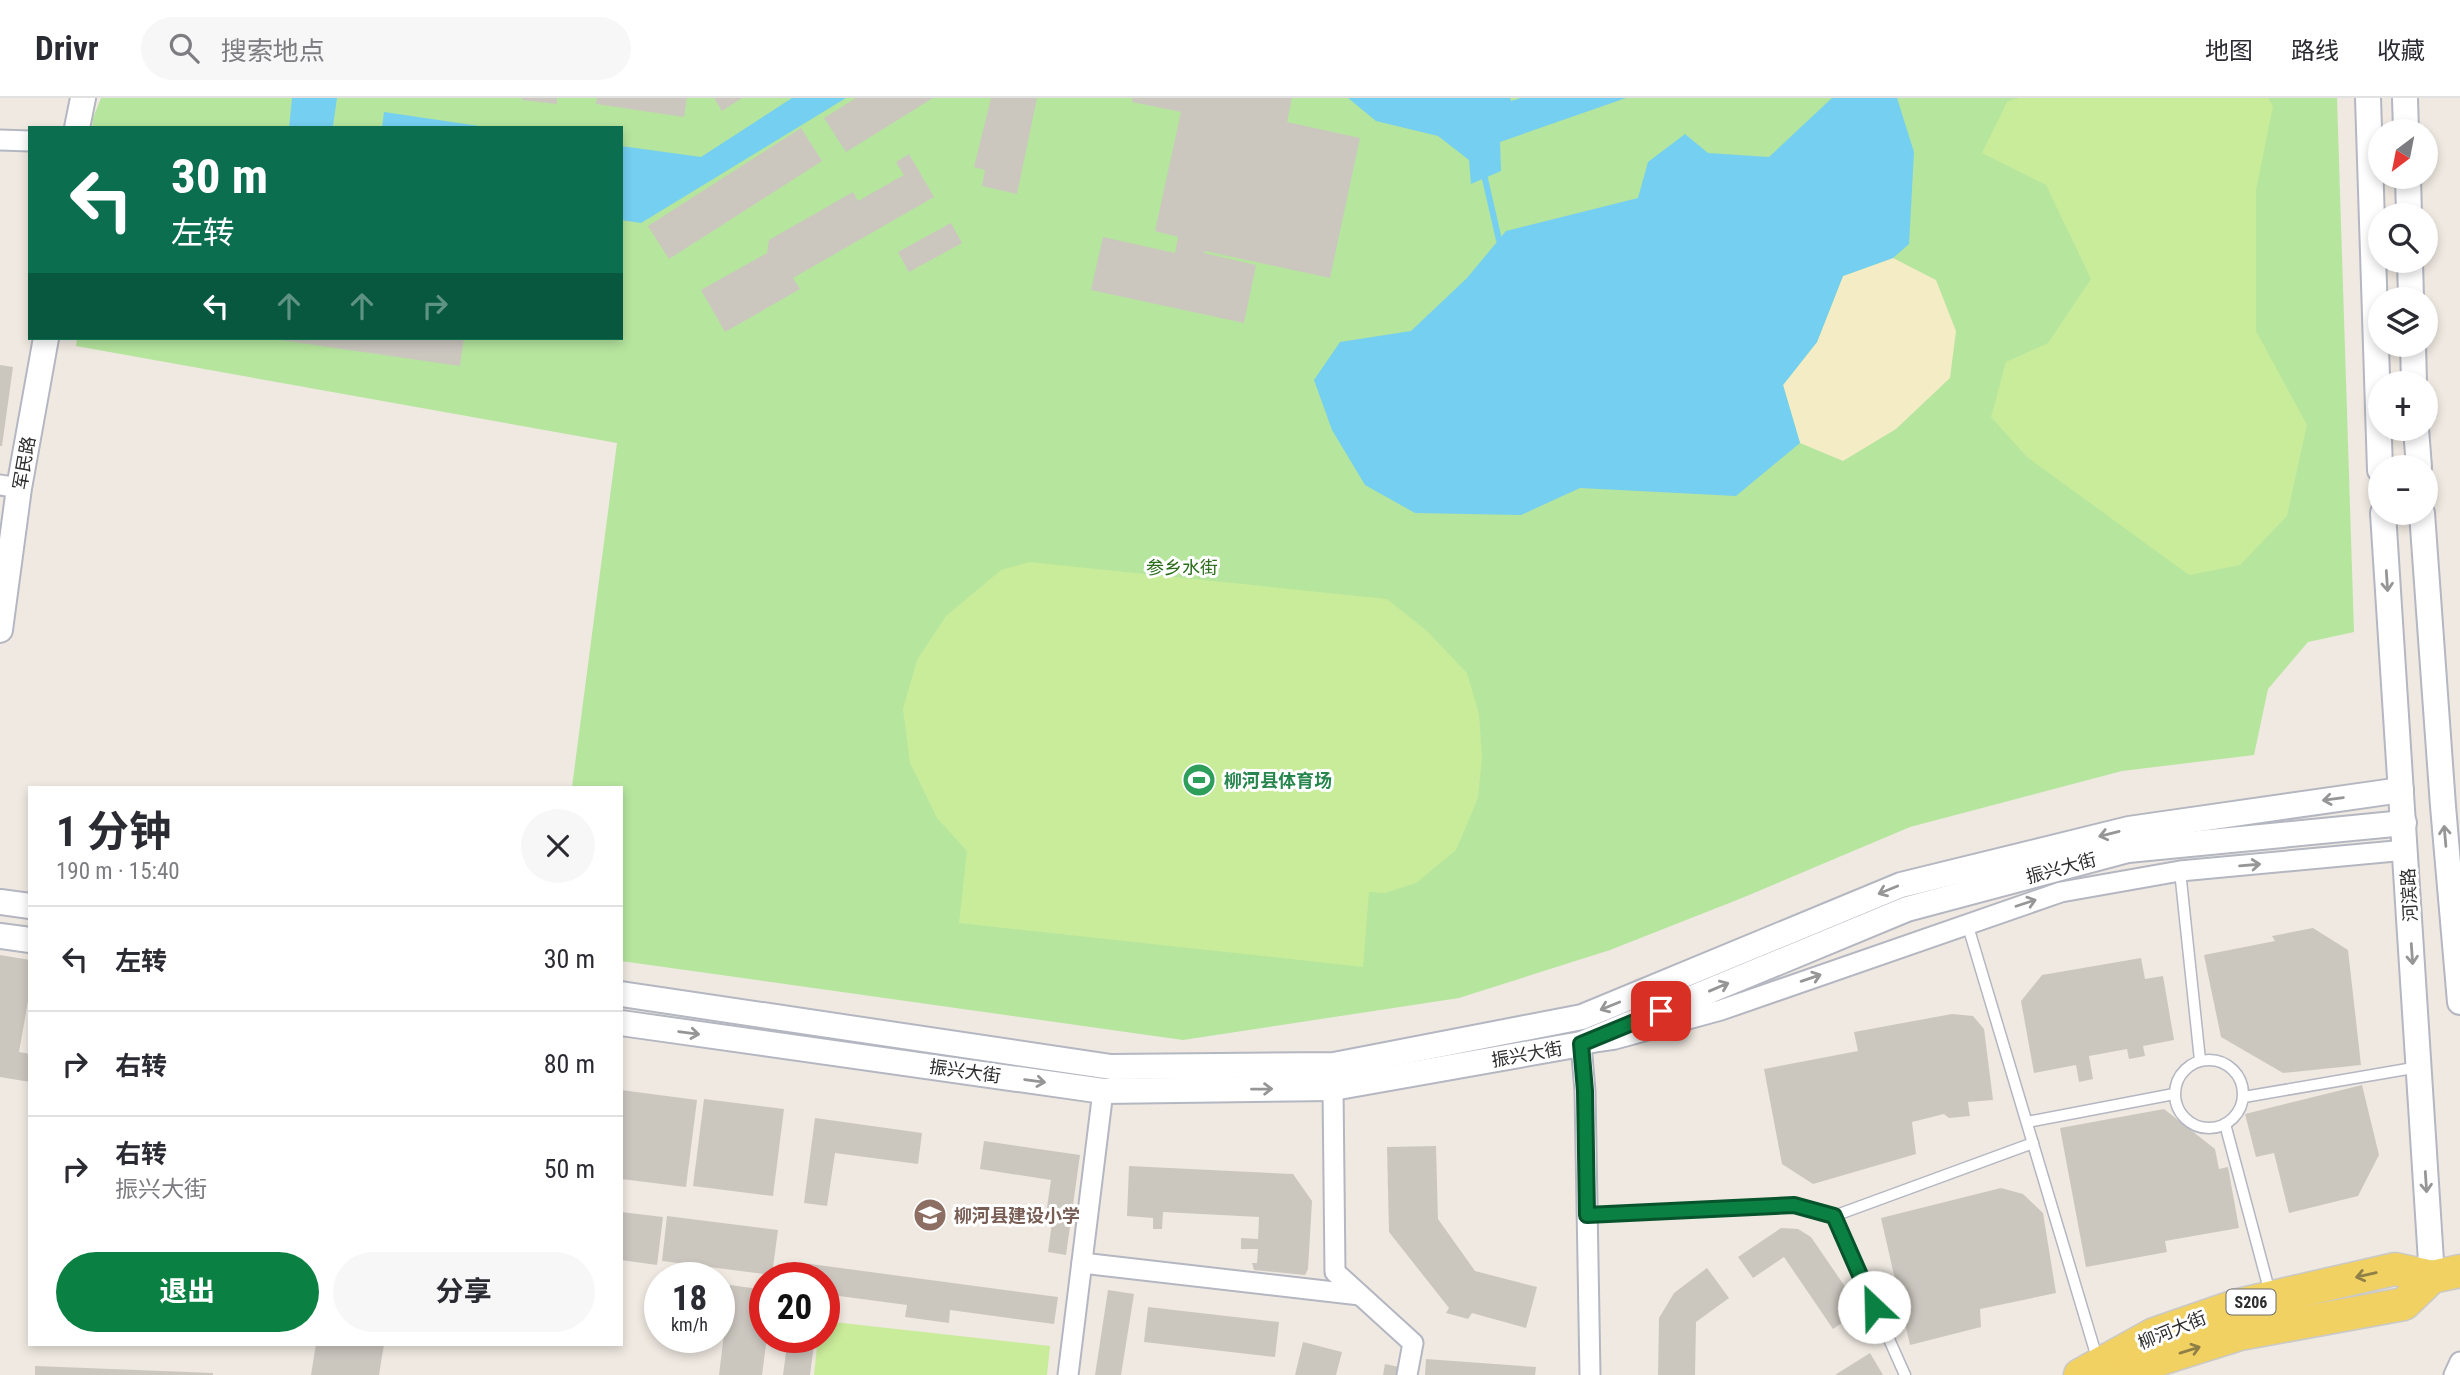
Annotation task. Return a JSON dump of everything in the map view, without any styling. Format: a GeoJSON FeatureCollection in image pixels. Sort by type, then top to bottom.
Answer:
{"type":"FeatureCollection","features":[{"type":"Feature","properties":{"kind":"main road","name":"柳河大街"},"geometry":{"type":"LineString","coordinates":[[2102,1372],[2154,1334],[2238,1306],[2395,1269],[2446,1274]]}},
{"type":"Feature","properties":{"kind":"main road","name":"柳河大街"},"geometry":{"type":"LineString","coordinates":[[2102,1372],[2148,1363],[2240,1334],[2404,1304],[2446,1274]]}},
{"type":"Feature","properties":{"kind":"street"},"geometry":{"type":"LineString","coordinates":[[77,126],[83,98]]}},
{"type":"Feature","properties":{"kind":"street"},"geometry":{"type":"LineString","coordinates":[[2368,98],[2380,455]]}},
{"type":"Feature","properties":{"kind":"street"},"geometry":{"type":"LineString","coordinates":[[2405,98],[2406,119]]}},
{"type":"Feature","properties":{"kind":"street"},"geometry":{"type":"LineString","coordinates":[[0,140],[28,141]]}},
{"type":"Feature","properties":{"kind":"street","name":"军民路"},"geometry":{"type":"LineString","coordinates":[[0,630],[9,486],[46,340]]}},
{"type":"Feature","properties":{"kind":"street","name":"河滨路"},"geometry":{"type":"LineString","coordinates":[[2384,525],[2419,1067],[2446,1274]]}},
{"type":"Feature","properties":{"kind":"street"},"geometry":{"type":"LineString","coordinates":[[2423,525],[2460,1002]]}},
{"type":"Feature","properties":{"kind":"street","name":"振兴大街"},"geometry":{"type":"LineString","coordinates":[[623,994],[1111,1067],[1334,1065],[1582,1017],[1901,885],[2129,829],[2401,790]]}},
{"type":"Feature","properties":{"kind":"street","name":"振兴大街"},"geometry":{"type":"LineString","coordinates":[[623,1023],[1104,1091],[1334,1088],[1581,1044],[1907,909],[2128,850],[2404,823]]}},
{"type":"Feature","properties":{"kind":"street"},"geometry":{"type":"LineString","coordinates":[[1590,1375],[1585,1091],[1581,1044],[1615,1039],[1721,1010],[2061,892],[2180,871],[2406,850]]}},
{"type":"Feature","properties":{"kind":"street"},"geometry":{"type":"LineString","coordinates":[[0,902],[28,906]]}},
{"type":"Feature","properties":{"kind":"street"},"geometry":{"type":"LineString","coordinates":[[0,936],[28,940]]}},
{"type":"Feature","properties":{"kind":"street"},"geometry":{"type":"LineString","coordinates":[[1334,1088],[1335,1272],[1413,1343],[1407,1375]]}},
{"type":"Feature","properties":{"kind":"street"},"geometry":{"type":"LineString","coordinates":[[1068,1375],[1104,1091]]}},
{"type":"Feature","properties":{"kind":"street"},"geometry":{"type":"LineString","coordinates":[[1082,1263],[1360,1295]]}},
{"type":"Feature","properties":{"kind":"street"},"geometry":{"type":"LineString","coordinates":[[2454,1375],[2460,1362]]}},
{"type":"Feature","properties":{"kind":"lane"},"geometry":{"type":"LineString","coordinates":[[2180,871],[2200,1060]]}},
{"type":"Feature","properties":{"kind":"lane"},"geometry":{"type":"LineString","coordinates":[[1967,923],[2102,1372]]}},
{"type":"Feature","properties":{"kind":"lane"},"geometry":{"type":"LineString","coordinates":[[2200,1060],[2217,1060],[2237,1073],[2243,1085],[2244,1097],[2234,1118],[2214,1128],[2203,1128],[2184,1117],[2174,1094],[2182,1071],[2200,1060]]}},
{"type":"Feature","properties":{"kind":"lane"},"geometry":{"type":"LineString","coordinates":[[2244,1097],[2419,1067]]}},
{"type":"Feature","properties":{"kind":"lane"},"geometry":{"type":"LineString","coordinates":[[2026,1122],[2174,1094]]}},
{"type":"Feature","properties":{"kind":"lane"},"geometry":{"type":"LineString","coordinates":[[2225,1124],[2272,1297]]}},
{"type":"Feature","properties":{"kind":"lane"},"geometry":{"type":"LineString","coordinates":[[1587,1215],[1794,1205],[1834,1216],[2033,1143]]}},
{"type":"Feature","properties":{"kind":"lane"},"geometry":{"type":"LineString","coordinates":[[1834,1216],[1905,1375]]}},
{"type":"Feature","properties":{"kind":"green space","name":"参乡水街"},"geometry":{"type":"Polygon","coordinates":[[[101,98],[2337,98],[2354,632],[2308,642],[2268,689],[2254,755],[2122,771],[1910,827],[1610,950],[1459,998],[1183,1040],[623,961],[623,786],[572,786],[617,443],[76,346],[77,340],[623,340],[623,126],[92,126],[101,98]]]}},
{"type":"Feature","properties":{"kind":"green space"},"geometry":{"type":"Polygon","coordinates":[[[2019,98],[2268,98],[2273,106],[2256,190],[2256,331],[2307,425],[2287,516],[2240,565],[2189,575],[2027,457],[1991,417],[2006,362],[2048,343],[2091,279],[2046,185],[1982,153],[2007,102],[2019,98]]]}},
{"type":"Feature","properties":{"kind":"green space","name":"柳河县体育场"},"geometry":{"type":"Polygon","coordinates":[[[1029,562],[1387,599],[1427,631],[1467,673],[1479,714],[1482,757],[1478,798],[1456,850],[1416,883],[1385,893],[1369,892],[1363,967],[959,923],[967,851],[937,818],[910,763],[903,709],[917,660],[946,616],[1001,570],[1029,562]]]}},
{"type":"Feature","properties":{"kind":"green space"},"geometry":{"type":"Polygon","coordinates":[[[840,1323],[1050,1346],[1047,1375],[814,1375],[816,1353],[840,1353],[840,1323]]]}},
{"type":"Feature","properties":{"kind":"sand"},"geometry":{"type":"Polygon","coordinates":[[[1893,258],[1936,280],[1956,331],[1950,378],[1896,429],[1843,461],[1800,443],[1783,385],[1817,342],[1843,276],[1893,258]]]}},
{"type":"Feature","properties":{"kind":"water"},"geometry":{"type":"Polygon","coordinates":[[[292,98],[337,98],[333,126],[289,126],[292,98]]]}},
{"type":"Feature","properties":{"kind":"water"},"geometry":{"type":"Polygon","coordinates":[[[792,98],[846,98],[641,223],[623,220],[623,146],[701,157],[792,98]]]}},
{"type":"Feature","properties":{"kind":"water"},"geometry":{"type":"Polygon","coordinates":[[[1348,98],[1510,98],[1511,101],[1521,98],[1626,98],[1500,142],[1501,171],[1471,184],[1469,160],[1438,136],[1376,121],[1348,98]]]}},
{"type":"Feature","properties":{"kind":"water"},"geometry":{"type":"Polygon","coordinates":[[[1832,98],[1897,98],[1914,152],[1909,244],[1893,258],[1843,276],[1817,342],[1783,385],[1800,443],[1736,496],[1580,488],[1521,515],[1415,513],[1365,485],[1332,430],[1314,380],[1340,342],[1411,331],[1467,278],[1506,231],[1638,198],[1648,162],[1685,134],[1708,153],[1769,157],[1832,98]]]}},
{"type":"Feature","properties":{"kind":"water"},"geometry":{"type":"Polygon","coordinates":[[[384,112],[479,126],[382,126],[384,112]]]}},
{"type":"Feature","properties":{"kind":"building"},"geometry":{"type":"Polygon","coordinates":[[[557,98],[557,104],[522,100],[557,98]]]}},
{"type":"Feature","properties":{"kind":"building"},"geometry":{"type":"Polygon","coordinates":[[[597,98],[687,98],[684,117],[596,104],[597,98]]]}},
{"type":"Feature","properties":{"kind":"building"},"geometry":{"type":"Polygon","coordinates":[[[714,98],[742,98],[722,111],[714,98]]]}},
{"type":"Feature","properties":{"kind":"building"},"geometry":{"type":"Polygon","coordinates":[[[856,98],[933,98],[846,152],[824,118],[856,98]]]}},
{"type":"Feature","properties":{"kind":"building"},"geometry":{"type":"Polygon","coordinates":[[[991,98],[1037,98],[1017,194],[982,186],[985,170],[974,167],[991,98]]]}},
{"type":"Feature","properties":{"kind":"building"},"geometry":{"type":"Polygon","coordinates":[[[1133,98],[1292,98],[1287,122],[1360,138],[1330,278],[1205,251],[1204,253],[1256,265],[1244,323],[1091,290],[1103,237],[1175,253],[1178,237],[1155,231],[1181,112],[1132,102],[1133,98]]]}},
{"type":"Feature","properties":{"kind":"building"},"geometry":{"type":"Polygon","coordinates":[[[801,128],[822,161],[669,259],[648,226],[801,128]]]}},
{"type":"Feature","properties":{"kind":"building"},"geometry":{"type":"Polygon","coordinates":[[[909,154],[934,197],[793,278],[800,289],[725,332],[701,290],[767,253],[769,240],[853,192],[858,201],[904,175],[896,162],[909,154]]]}},
{"type":"Feature","properties":{"kind":"building"},"geometry":{"type":"Polygon","coordinates":[[[951,223],[962,243],[909,272],[898,252],[951,223]]]}},
{"type":"Feature","properties":{"kind":"building"},"geometry":{"type":"Polygon","coordinates":[[[280,340],[464,340],[460,366],[280,340]]]}},
{"type":"Feature","properties":{"kind":"building"},"geometry":{"type":"Polygon","coordinates":[[[0,365],[13,367],[2,446],[0,446],[0,365]]]}},
{"type":"Feature","properties":{"kind":"building"},"geometry":{"type":"Polygon","coordinates":[[[2313,928],[2348,950],[2361,1065],[2283,1073],[2221,1037],[2204,955],[2275,941],[2272,936],[2313,928]]]}},
{"type":"Feature","properties":{"kind":"building"},"geometry":{"type":"Polygon","coordinates":[[[0,955],[28,960],[28,1001],[19,1052],[28,1054],[28,1082],[0,1077],[0,955]]]}},
{"type":"Feature","properties":{"kind":"building"},"geometry":{"type":"Polygon","coordinates":[[[2141,958],[2145,979],[2163,976],[2174,1040],[2143,1046],[2145,1056],[2129,1059],[2127,1049],[2089,1056],[2093,1079],[2079,1082],[2076,1065],[2034,1073],[2021,1001],[2042,975],[2141,958]]]}},
{"type":"Feature","properties":{"kind":"building"},"geometry":{"type":"Polygon","coordinates":[[[1952,1014],[1973,1016],[1984,1029],[1993,1100],[1968,1102],[1970,1116],[1949,1118],[1944,1114],[1912,1122],[1916,1154],[1813,1184],[1782,1164],[1764,1069],[1858,1051],[1854,1032],[1952,1014]]]}},
{"type":"Feature","properties":{"kind":"building"},"geometry":{"type":"Polygon","coordinates":[[[2362,1085],[2379,1155],[2358,1196],[2289,1213],[2274,1153],[2256,1157],[2245,1114],[2362,1085]]]}},
{"type":"Feature","properties":{"kind":"building"},"geometry":{"type":"Polygon","coordinates":[[[623,1090],[697,1100],[686,1187],[623,1179],[623,1090]]]}},
{"type":"Feature","properties":{"kind":"building"},"geometry":{"type":"Polygon","coordinates":[[[704,1099],[784,1109],[773,1196],[693,1186],[704,1099]]]}},
{"type":"Feature","properties":{"kind":"building"},"geometry":{"type":"Polygon","coordinates":[[[2164,1109],[2215,1149],[2219,1169],[2228,1167],[2239,1228],[2165,1241],[2167,1252],[2086,1267],[2060,1128],[2164,1109]]]}},
{"type":"Feature","properties":{"kind":"building"},"geometry":{"type":"Polygon","coordinates":[[[815,1118],[922,1133],[918,1164],[835,1153],[827,1206],[804,1203],[815,1118]]]}},
{"type":"Feature","properties":{"kind":"building"},"geometry":{"type":"Polygon","coordinates":[[[984,1141],[1080,1155],[1066,1255],[1048,1252],[1052,1222],[1045,1221],[1051,1180],[980,1169],[984,1141]]]}},
{"type":"Feature","properties":{"kind":"building"},"geometry":{"type":"Polygon","coordinates":[[[1436,1146],[1438,1219],[1475,1271],[1537,1287],[1526,1328],[1472,1313],[1468,1319],[1446,1313],[1449,1308],[1389,1232],[1387,1147],[1436,1146]]]}},
{"type":"Feature","properties":{"kind":"building"},"geometry":{"type":"Polygon","coordinates":[[[1129,1166],[1293,1174],[1312,1201],[1308,1269],[1305,1275],[1254,1270],[1252,1263],[1257,1263],[1258,1249],[1241,1249],[1241,1238],[1258,1239],[1259,1217],[1163,1212],[1162,1229],[1153,1229],[1153,1218],[1127,1216],[1129,1166]]]}},
{"type":"Feature","properties":{"kind":"building"},"geometry":{"type":"Polygon","coordinates":[[[2001,1188],[2023,1194],[2043,1213],[2056,1293],[1980,1309],[1981,1327],[1910,1345],[1881,1218],[2001,1188]]]}},
{"type":"Feature","properties":{"kind":"building"},"geometry":{"type":"Polygon","coordinates":[[[623,1212],[663,1217],[657,1262],[623,1260],[623,1212]]]}},
{"type":"Feature","properties":{"kind":"building"},"geometry":{"type":"Polygon","coordinates":[[[667,1216],[778,1230],[774,1262],[749,1262],[749,1272],[735,1270],[735,1262],[662,1261],[667,1216]]]}},
{"type":"Feature","properties":{"kind":"building"},"geometry":{"type":"Polygon","coordinates":[[[1781,1228],[1798,1229],[1811,1237],[1861,1310],[1833,1329],[1784,1257],[1753,1278],[1738,1257],[1781,1228]]]}},
{"type":"Feature","properties":{"kind":"building"},"geometry":{"type":"Polygon","coordinates":[[[840,1268],[1058,1297],[1054,1324],[950,1310],[949,1323],[905,1317],[907,1305],[840,1296],[840,1268]]]}},
{"type":"Feature","properties":{"kind":"building"},"geometry":{"type":"Polygon","coordinates":[[[1707,1268],[1729,1298],[1696,1322],[1695,1375],[1658,1375],[1659,1318],[1674,1293],[1707,1268]]]}},
{"type":"Feature","properties":{"kind":"building"},"geometry":{"type":"Polygon","coordinates":[[[735,1286],[749,1288],[749,1353],[765,1353],[762,1375],[719,1375],[722,1353],[735,1353],[735,1286]]]}},
{"type":"Feature","properties":{"kind":"building"},"geometry":{"type":"Polygon","coordinates":[[[1108,1290],[1134,1294],[1121,1375],[1095,1375],[1108,1290]]]}},
{"type":"Feature","properties":{"kind":"building"},"geometry":{"type":"Polygon","coordinates":[[[1148,1307],[1279,1322],[1275,1357],[1144,1342],[1148,1307]]]}},
{"type":"Feature","properties":{"kind":"building"},"geometry":{"type":"Polygon","coordinates":[[[1303,1342],[1342,1352],[1336,1375],[1295,1375],[1303,1342]]]}},
{"type":"Feature","properties":{"kind":"building"},"geometry":{"type":"Polygon","coordinates":[[[316,1346],[384,1346],[379,1375],[311,1375],[316,1346]]]}},
{"type":"Feature","properties":{"kind":"building"},"geometry":{"type":"Polygon","coordinates":[[[786,1353],[813,1353],[810,1375],[783,1375],[786,1353]]]}},
{"type":"Feature","properties":{"kind":"building"},"geometry":{"type":"Polygon","coordinates":[[[1870,1353],[1883,1375],[1835,1375],[1870,1353]]]}},
{"type":"Feature","properties":{"kind":"building"},"geometry":{"type":"Polygon","coordinates":[[[1426,1359],[1536,1367],[1535,1375],[1425,1375],[1426,1359]]]}},
{"type":"Feature","properties":{"kind":"building"},"geometry":{"type":"Polygon","coordinates":[[[1385,1364],[1399,1367],[1397,1375],[1383,1375],[1385,1364]]]}},
{"type":"Feature","properties":{"kind":"building"},"geometry":{"type":"Polygon","coordinates":[[[35,1366],[213,1373],[213,1375],[35,1375],[35,1366]]]}},
{"type":"Feature","properties":{"kind":"waterway"},"geometry":{"type":"LineString","coordinates":[[1483,170],[1499,240]]}},
{"type":"Feature","properties":{"kind":"place","name":"柳河县体育场"},"geometry":{"type":"Point","coordinates":[1199,780]}},
{"type":"Feature","properties":{"kind":"place","name":"柳河县建设小学"},"geometry":{"type":"Point","coordinates":[930,1215]}},
{"type":"Feature","properties":{"kind":"route"},"geometry":{"type":"LineString","coordinates":[[1661,1011],[1581,1044],[1585,1091],[1587,1215],[1794,1205],[1834,1216],[1874,1307]]}}]}
